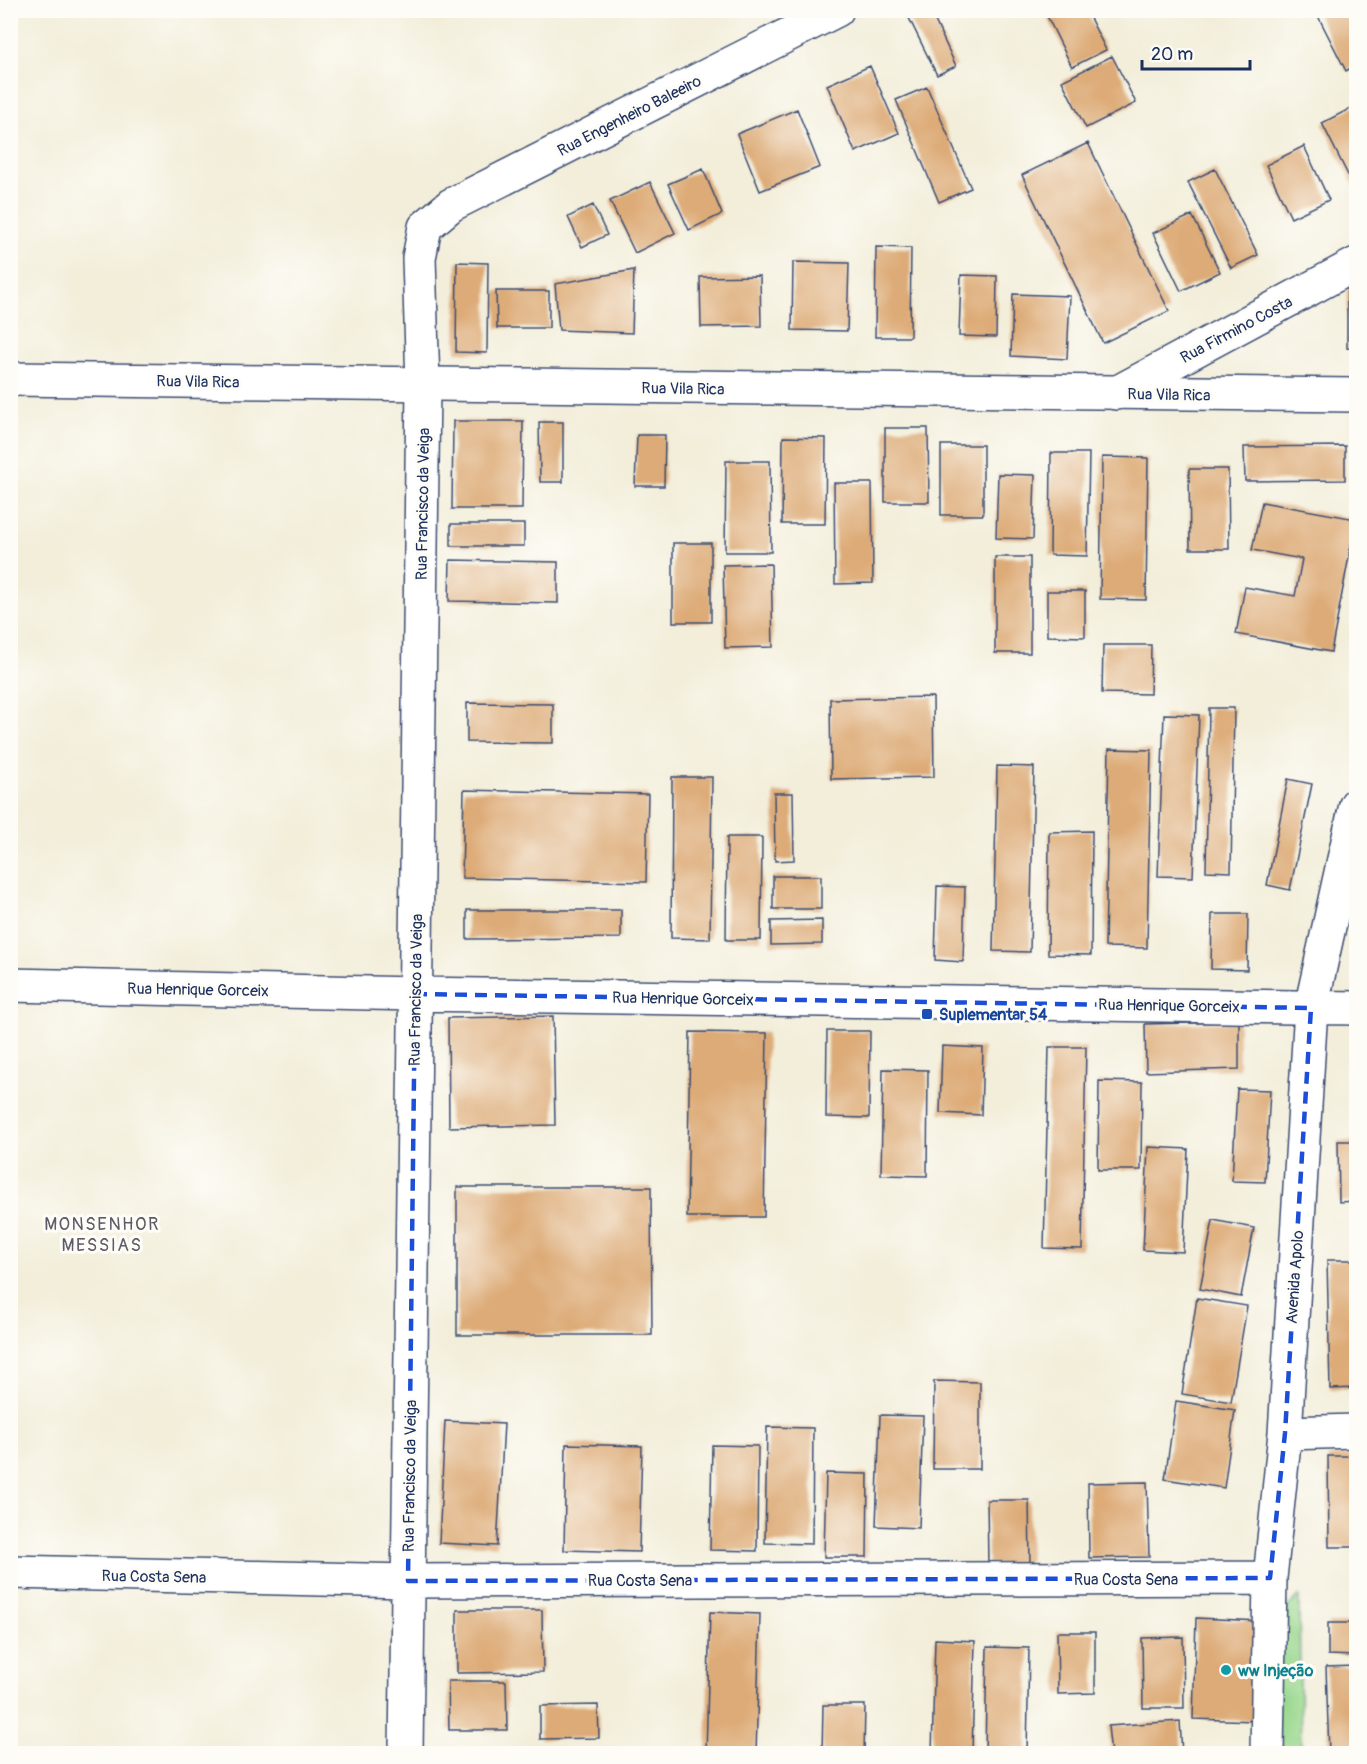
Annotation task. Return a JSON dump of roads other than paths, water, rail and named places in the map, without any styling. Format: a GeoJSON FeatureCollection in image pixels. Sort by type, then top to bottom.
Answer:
{"type":"FeatureCollection","features":[{"type":"Feature","properties":{"kind":"street","name":"Rua Engenheiro Baleeiro"},"geometry":{"type":"LineString","coordinates":[[425,227],[451,205],[837,10]]}},
{"type":"Feature","properties":{"kind":"street","name":"Rua Francisco da Veiga"},"geometry":{"type":"LineString","coordinates":[[406,1754],[423,385],[419,258],[425,227]]}},
{"type":"Feature","properties":{"kind":"street","name":"Rua Firmino Costa"},"geometry":{"type":"LineString","coordinates":[[1116,393],[1356,264]]}},
{"type":"Feature","properties":{"kind":"street","name":"Rua Vila Rica"},"geometry":{"type":"LineString","coordinates":[[10,379],[1356,395]]}},
{"type":"Feature","properties":{"kind":"street","name":"Avenida Apolo"},"geometry":{"type":"LineString","coordinates":[[1267,1754],[1270,1578],[1285,1433],[1311,1008],[1356,805]]}},
{"type":"Feature","properties":{"kind":"street","name":"Rua Henrique Gorceix"},"geometry":{"type":"LineString","coordinates":[[10,985],[415,994],[1356,1008]]}},
{"type":"Feature","properties":{"kind":"street"},"geometry":{"type":"LineString","coordinates":[[1285,1433],[1356,1431]]}},
{"type":"Feature","properties":{"kind":"street","name":"Rua Costa Sena"},"geometry":{"type":"LineString","coordinates":[[10,1572],[408,1581],[1270,1578]]}},
{"type":"Feature","properties":{"kind":"place","name":"Suplementar 54"},"geometry":{"type":"Point","coordinates":[927,1014]}},
{"type":"Feature","properties":{"kind":"place","name":"ww Injeção"},"geometry":{"type":"Point","coordinates":[1226,1670]}},
{"type":"Feature","properties":{"kind":"district","name":"MONSENHOR MESSIAS"},"geometry":{"type":"Point","coordinates":[102,1234]}}]}
